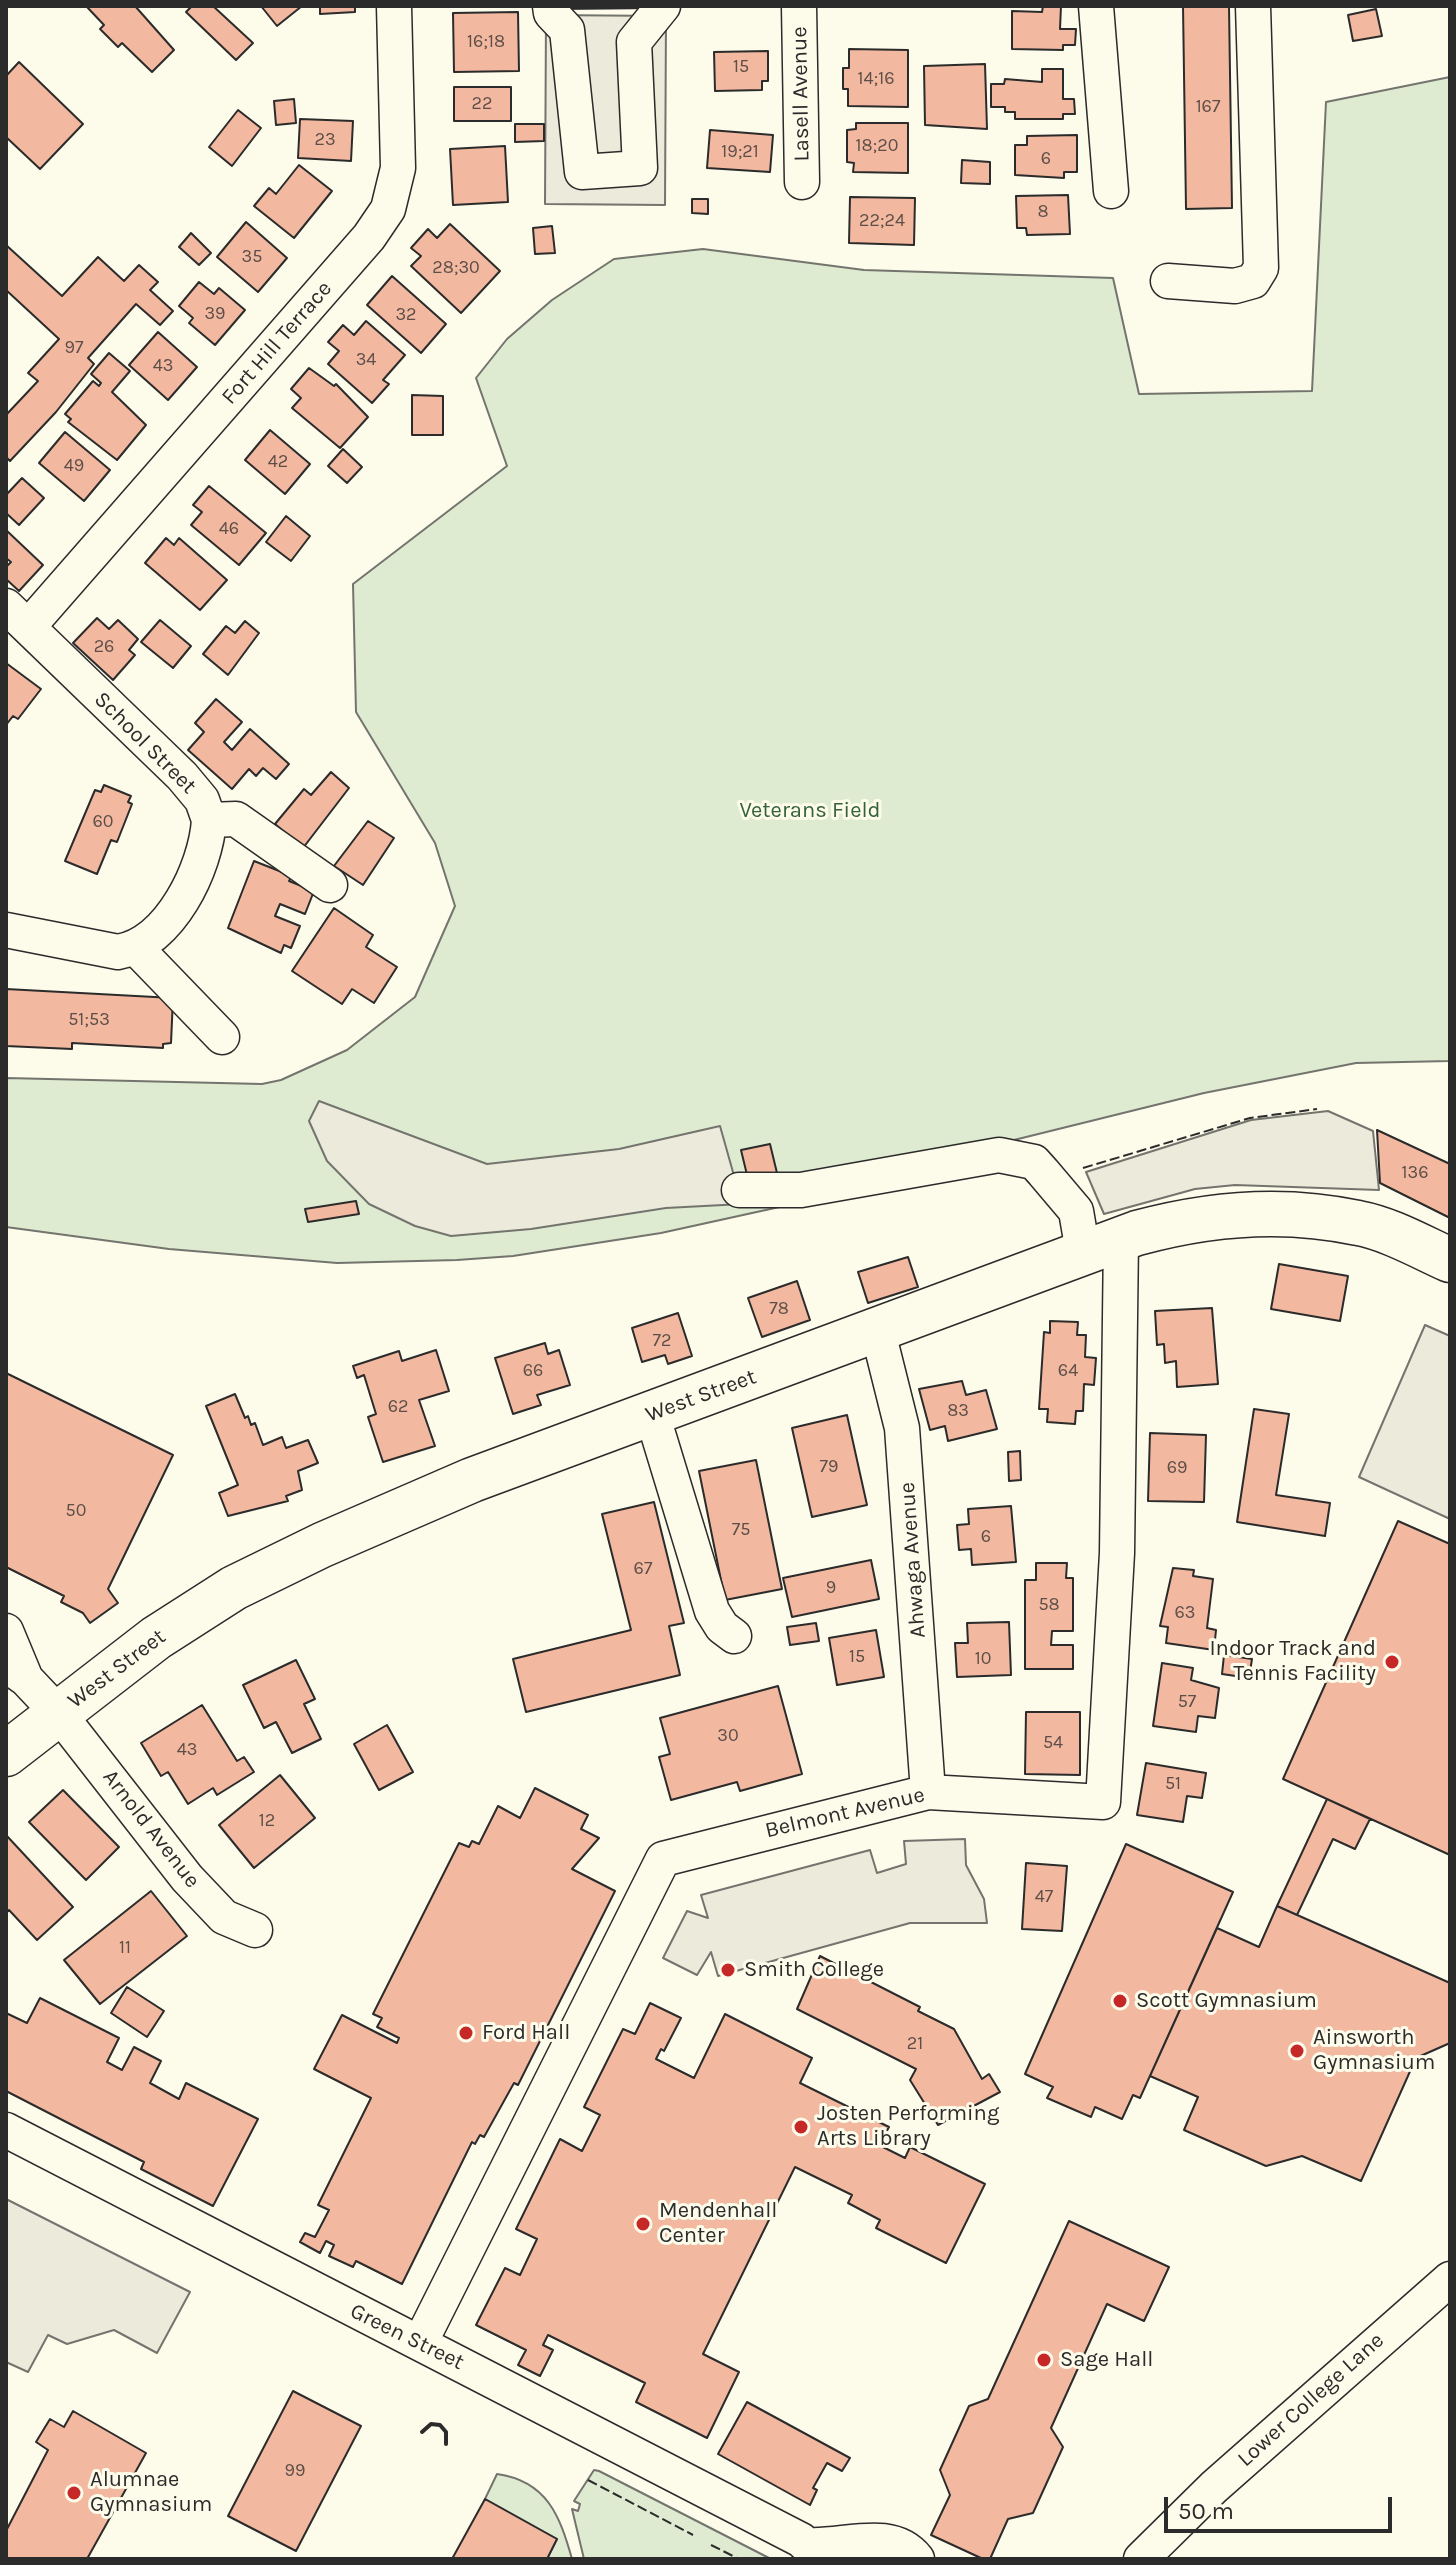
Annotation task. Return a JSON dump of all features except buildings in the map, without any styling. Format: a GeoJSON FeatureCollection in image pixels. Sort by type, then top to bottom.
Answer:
{"type":"FeatureCollection","features":[{"type":"Feature","properties":{"kind":"main road","name":"West Street"},"geometry":{"type":"LineString","coordinates":[[6,1754],[156,1638],[234,1588],[322,1545],[472,1480],[878,1332],[1102,1246],[1204,1217],[1303,1215],[1359,1223],[1450,1260]]}},
{"type":"Feature","properties":{"kind":"street","name":"Fort Hill Terrace"},"geometry":{"type":"LineString","coordinates":[[17,616],[358,249],[388,209],[398,168],[394,6]]}},
{"type":"Feature","properties":{"kind":"street"},"geometry":{"type":"LineString","coordinates":[[550,6],[551,13],[567,30],[582,172],[640,168],[634,42],[663,6]]}},
{"type":"Feature","properties":{"kind":"street","name":"Lasell Avenue"},"geometry":{"type":"LineString","coordinates":[[799,6],[802,182]]}},
{"type":"Feature","properties":{"kind":"street"},"geometry":{"type":"LineString","coordinates":[[1096,6],[1111,191]]}},
{"type":"Feature","properties":{"kind":"street"},"geometry":{"type":"LineString","coordinates":[[1168,281],[1235,286],[1253,281],[1261,268],[1253,6]]}},
{"type":"Feature","properties":{"kind":"street","name":"School Street"},"geometry":{"type":"LineString","coordinates":[[17,616],[182,776],[202,800],[209,820],[236,819],[330,885]]}},
{"type":"Feature","properties":{"kind":"street"},"geometry":{"type":"LineString","coordinates":[[6,930],[118,952],[137,949],[159,931],[190,882],[208,839],[209,820]]}},
{"type":"Feature","properties":{"kind":"street"},"geometry":{"type":"LineString","coordinates":[[137,949],[222,1037]]}},
{"type":"Feature","properties":{"kind":"street"},"geometry":{"type":"LineString","coordinates":[[739,1190],[801,1190],[999,1155],[1034,1162],[1102,1246]]}},
{"type":"Feature","properties":{"kind":"street","name":"Belmont Avenue"},"geometry":{"type":"LineString","coordinates":[[420,2343],[663,1859],[928,1792],[1103,1802],[1117,1553],[1102,1246]]}},
{"type":"Feature","properties":{"kind":"street","name":"Ahwaga Avenue"},"geometry":{"type":"LineString","coordinates":[[878,1332],[902,1428],[928,1792]]}},
{"type":"Feature","properties":{"kind":"street"},"geometry":{"type":"LineString","coordinates":[[652,1414],[712,1611],[722,1627],[734,1636]]}},
{"type":"Feature","properties":{"kind":"street"},"geometry":{"type":"LineString","coordinates":[[6,1631],[16,1672]]}},
{"type":"Feature","properties":{"kind":"street","name":"Arnold Avenue"},"geometry":{"type":"LineString","coordinates":[[16,1672],[59,1714],[187,1878],[224,1917],[255,1930]]}},
{"type":"Feature","properties":{"kind":"street","name":"Green Street"},"geometry":{"type":"LineString","coordinates":[[6,2130],[604,2435],[814,2552],[828,2547],[885,2540],[897,2542],[917,2559]]}},
{"type":"Feature","properties":{"kind":"street","name":"Lower College Lane"},"geometry":{"type":"LineString","coordinates":[[1141,2559],[1214,2487],[1450,2279]]}},
{"type":"Feature","properties":{"kind":"green space","name":"Veterans Field"},"geometry":{"type":"Polygon","coordinates":[[[1450,77],[1450,1061],[1356,1063],[1204,1093],[824,1187],[825,1197],[661,1233],[513,1256],[337,1263],[169,1249],[6,1227],[6,1078],[262,1084],[281,1080],[347,1050],[415,997],[455,906],[435,843],[356,712],[353,584],[507,466],[476,378],[507,339],[552,300],[614,259],[703,249],[864,270],[1113,278],[1139,394],[1312,391],[1326,102],[1450,77]]]}},
{"type":"Feature","properties":{"kind":"green space"},"geometry":{"type":"Polygon","coordinates":[[[594,2470],[771,2559],[584,2559],[572,2509],[578,2511],[580,2504],[574,2501],[594,2470]]]}},
{"type":"Feature","properties":{"kind":"green space"},"geometry":{"type":"Polygon","coordinates":[[[497,2474],[528,2484],[549,2503],[572,2559],[547,2559],[557,2539],[485,2499],[497,2474]]]}},
{"type":"Feature","properties":{"kind":"shaded area"},"geometry":{"type":"Polygon","coordinates":[[[546,15],[666,16],[665,205],[545,204],[546,15]]]}},
{"type":"Feature","properties":{"kind":"shaded area"},"geometry":{"type":"Polygon","coordinates":[[[319,1101],[487,1164],[619,1149],[720,1126],[742,1204],[666,1208],[531,1229],[451,1236],[415,1226],[369,1204],[327,1161],[309,1121],[319,1101]]]}},
{"type":"Feature","properties":{"kind":"shaded area"},"geometry":{"type":"Polygon","coordinates":[[[1328,1111],[1373,1131],[1379,1190],[1235,1185],[1195,1189],[1104,1214],[1086,1172],[1251,1120],[1328,1111]]]}},
{"type":"Feature","properties":{"kind":"shaded area"},"geometry":{"type":"Polygon","coordinates":[[[1425,1325],[1450,1336],[1450,1519],[1359,1477],[1425,1325]]]}},
{"type":"Feature","properties":{"kind":"shaded area"},"geometry":{"type":"Polygon","coordinates":[[[965,1839],[966,1865],[984,1899],[987,1923],[910,1923],[718,1976],[711,1952],[697,1975],[663,1958],[687,1911],[708,1918],[701,1895],[870,1850],[877,1873],[906,1864],[904,1841],[965,1839]]]}},
{"type":"Feature","properties":{"kind":"shaded area"},"geometry":{"type":"Polygon","coordinates":[[[6,2199],[190,2292],[157,2353],[114,2330],[67,2344],[48,2335],[28,2372],[6,2362],[6,2199]]]}},
{"type":"Feature","properties":{"kind":"fence"},"geometry":{"type":"LineString","coordinates":[[1083,1168],[1250,1118],[1317,1109]]}},
{"type":"Feature","properties":{"kind":"fence"},"geometry":{"type":"LineString","coordinates":[[588,2480],[693,2535]]}},
{"type":"Feature","properties":{"kind":"fence"},"geometry":{"type":"LineString","coordinates":[[711,2545],[739,2559]]}},
{"type":"Feature","properties":{"kind":"wall"},"geometry":{"type":"LineString","coordinates":[[422,2432],[431,2424],[440,2425],[446,2432],[446,2444]]}},
{"type":"Feature","properties":{"kind":"place","name":"Indoor Track and Tennis Facility"},"geometry":{"type":"Point","coordinates":[1392,1662]}},
{"type":"Feature","properties":{"kind":"place","name":"Smith College"},"geometry":{"type":"Point","coordinates":[728,1970]}},
{"type":"Feature","properties":{"kind":"place","name":"Scott Gymnasium"},"geometry":{"type":"Point","coordinates":[1120,2001]}},
{"type":"Feature","properties":{"kind":"place","name":"Ford Hall"},"geometry":{"type":"Point","coordinates":[466,2033]}},
{"type":"Feature","properties":{"kind":"place","name":"Ainsworth Gymnasium"},"geometry":{"type":"Point","coordinates":[1297,2051]}},
{"type":"Feature","properties":{"kind":"place","name":"Josten Performing Arts Library"},"geometry":{"type":"Point","coordinates":[801,2127]}},
{"type":"Feature","properties":{"kind":"place","name":"Mendenhall Center"},"geometry":{"type":"Point","coordinates":[643,2224]}},
{"type":"Feature","properties":{"kind":"place","name":"Sage Hall"},"geometry":{"type":"Point","coordinates":[1044,2360]}},
{"type":"Feature","properties":{"kind":"place","name":"Alumnae Gymnasium"},"geometry":{"type":"Point","coordinates":[74,2493]}}]}
